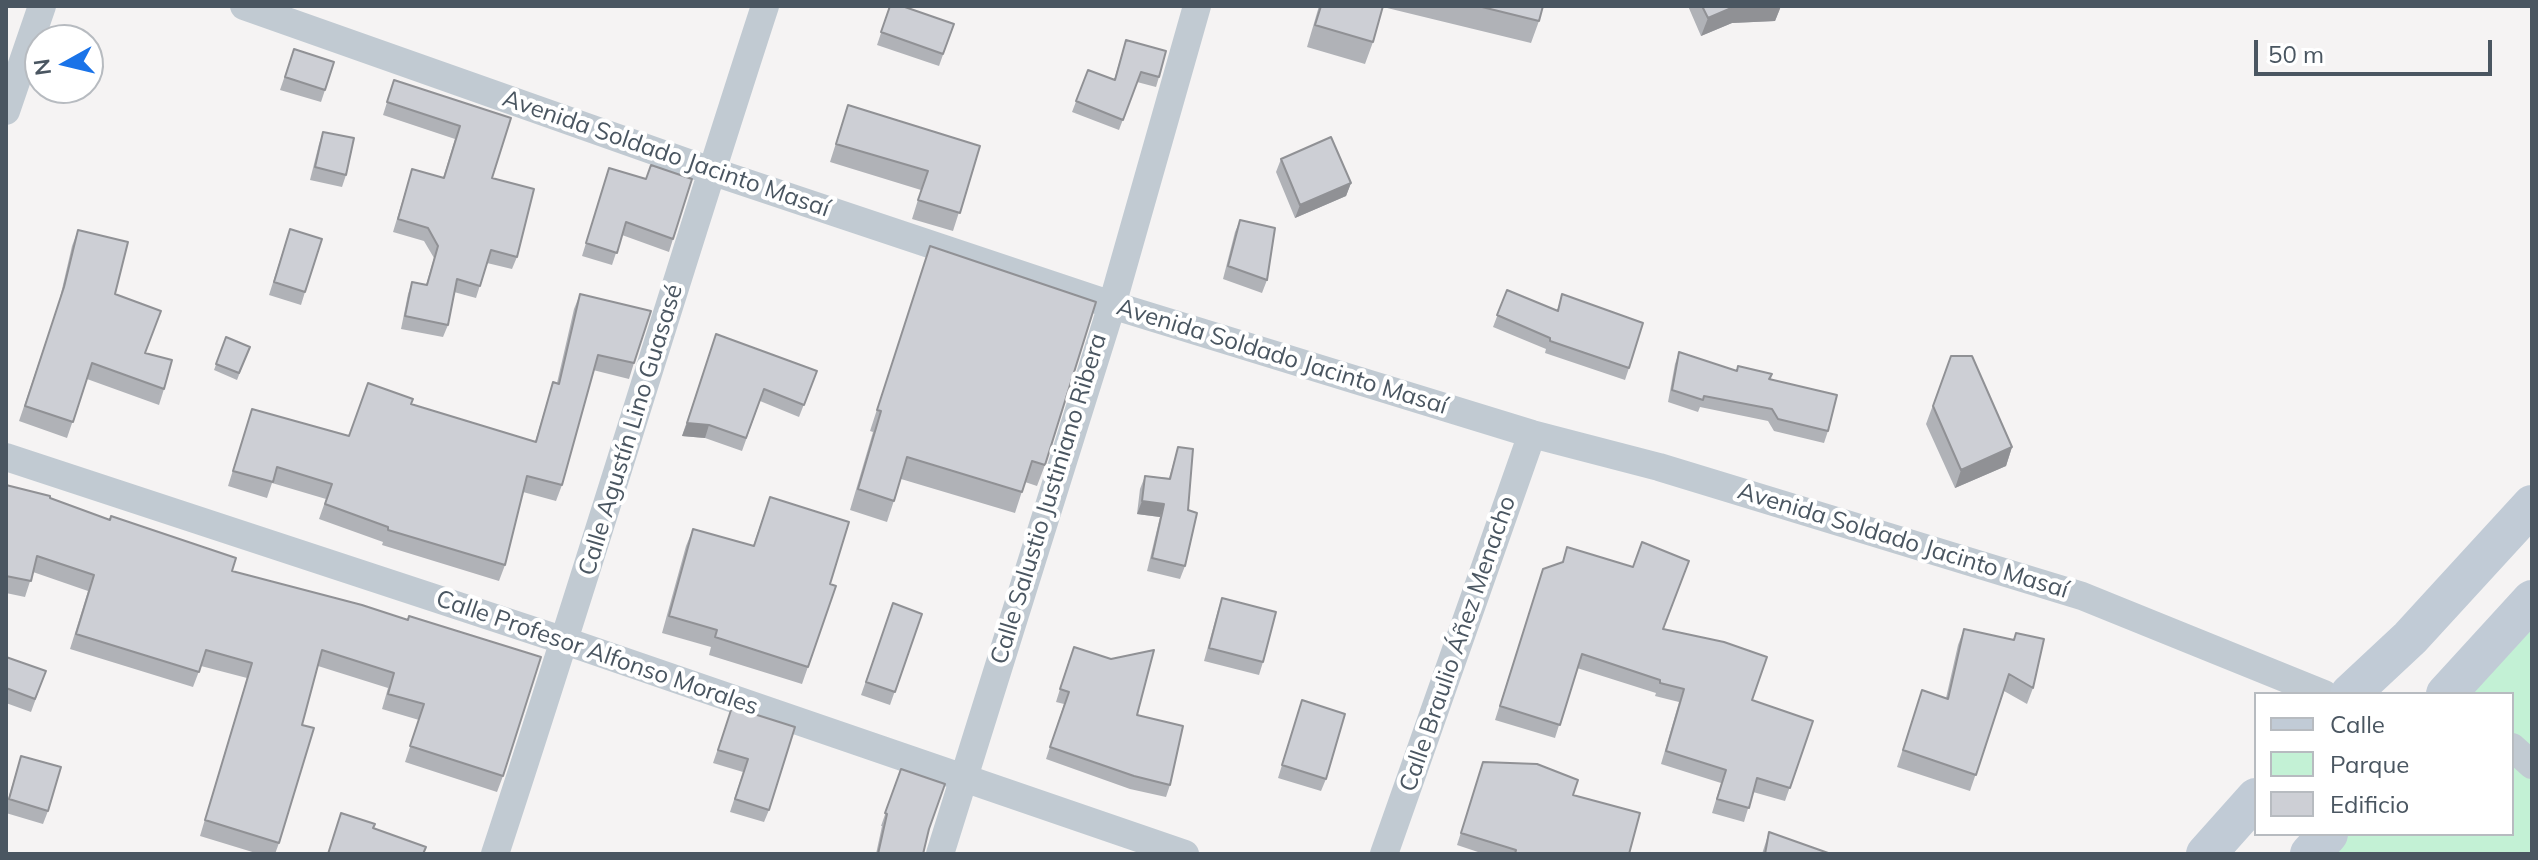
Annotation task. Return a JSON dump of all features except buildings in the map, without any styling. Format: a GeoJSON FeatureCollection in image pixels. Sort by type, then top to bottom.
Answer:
{"type":"FeatureCollection","features":[{"type":"Feature","properties":{"kind":"main road"},"geometry":{"type":"LineString","coordinates":[[2352,692],[2410,638],[2532,505]]}},
{"type":"Feature","properties":{"kind":"main road"},"geometry":{"type":"LineString","coordinates":[[2450,692],[2532,600]]}},
{"type":"Feature","properties":{"kind":"main road"},"geometry":{"type":"LineString","coordinates":[[2206,854],[2254,800]]}},
{"type":"Feature","properties":{"kind":"main road"},"geometry":{"type":"LineString","coordinates":[[2310,854],[2326,836]]}},
{"type":"Feature","properties":{"kind":"street"},"geometry":{"type":"LineString","coordinates":[[6,111],[42,6]]}},
{"type":"Feature","properties":{"kind":"street","name":"Avenida Soldado Jacinto Masaí"},"geometry":{"type":"LineString","coordinates":[[244,6],[711,171],[1112,305],[1532,434],[1659,467],[2082,596],[2319,692]]}},
{"type":"Feature","properties":{"kind":"street","name":"Calle Agustín Lino Guasasé"},"geometry":{"type":"LineString","coordinates":[[495,854],[765,6]]}},
{"type":"Feature","properties":{"kind":"street","name":"Calle Salustio Justiniano Ribera"},"geometry":{"type":"LineString","coordinates":[[940,854],[1112,305],[1197,6]]}},
{"type":"Feature","properties":{"kind":"street","name":"Calle Braulio Áñez Menacho"},"geometry":{"type":"LineString","coordinates":[[1384,854],[1532,434]]}},
{"type":"Feature","properties":{"kind":"street","name":"Calle Profesor Alfonso Morales"},"geometry":{"type":"LineString","coordinates":[[6,457],[565,641],[1185,854]]}},
{"type":"Feature","properties":{"kind":"street"},"geometry":{"type":"LineString","coordinates":[[2514,749],[2532,765]]}},
{"type":"Feature","properties":{"kind":"green space"},"geometry":{"type":"Polygon","coordinates":[[[2532,629],[2532,854],[2326,854],[2342,836],[2514,836],[2514,692],[2474,692],[2532,629]]]}}]}
